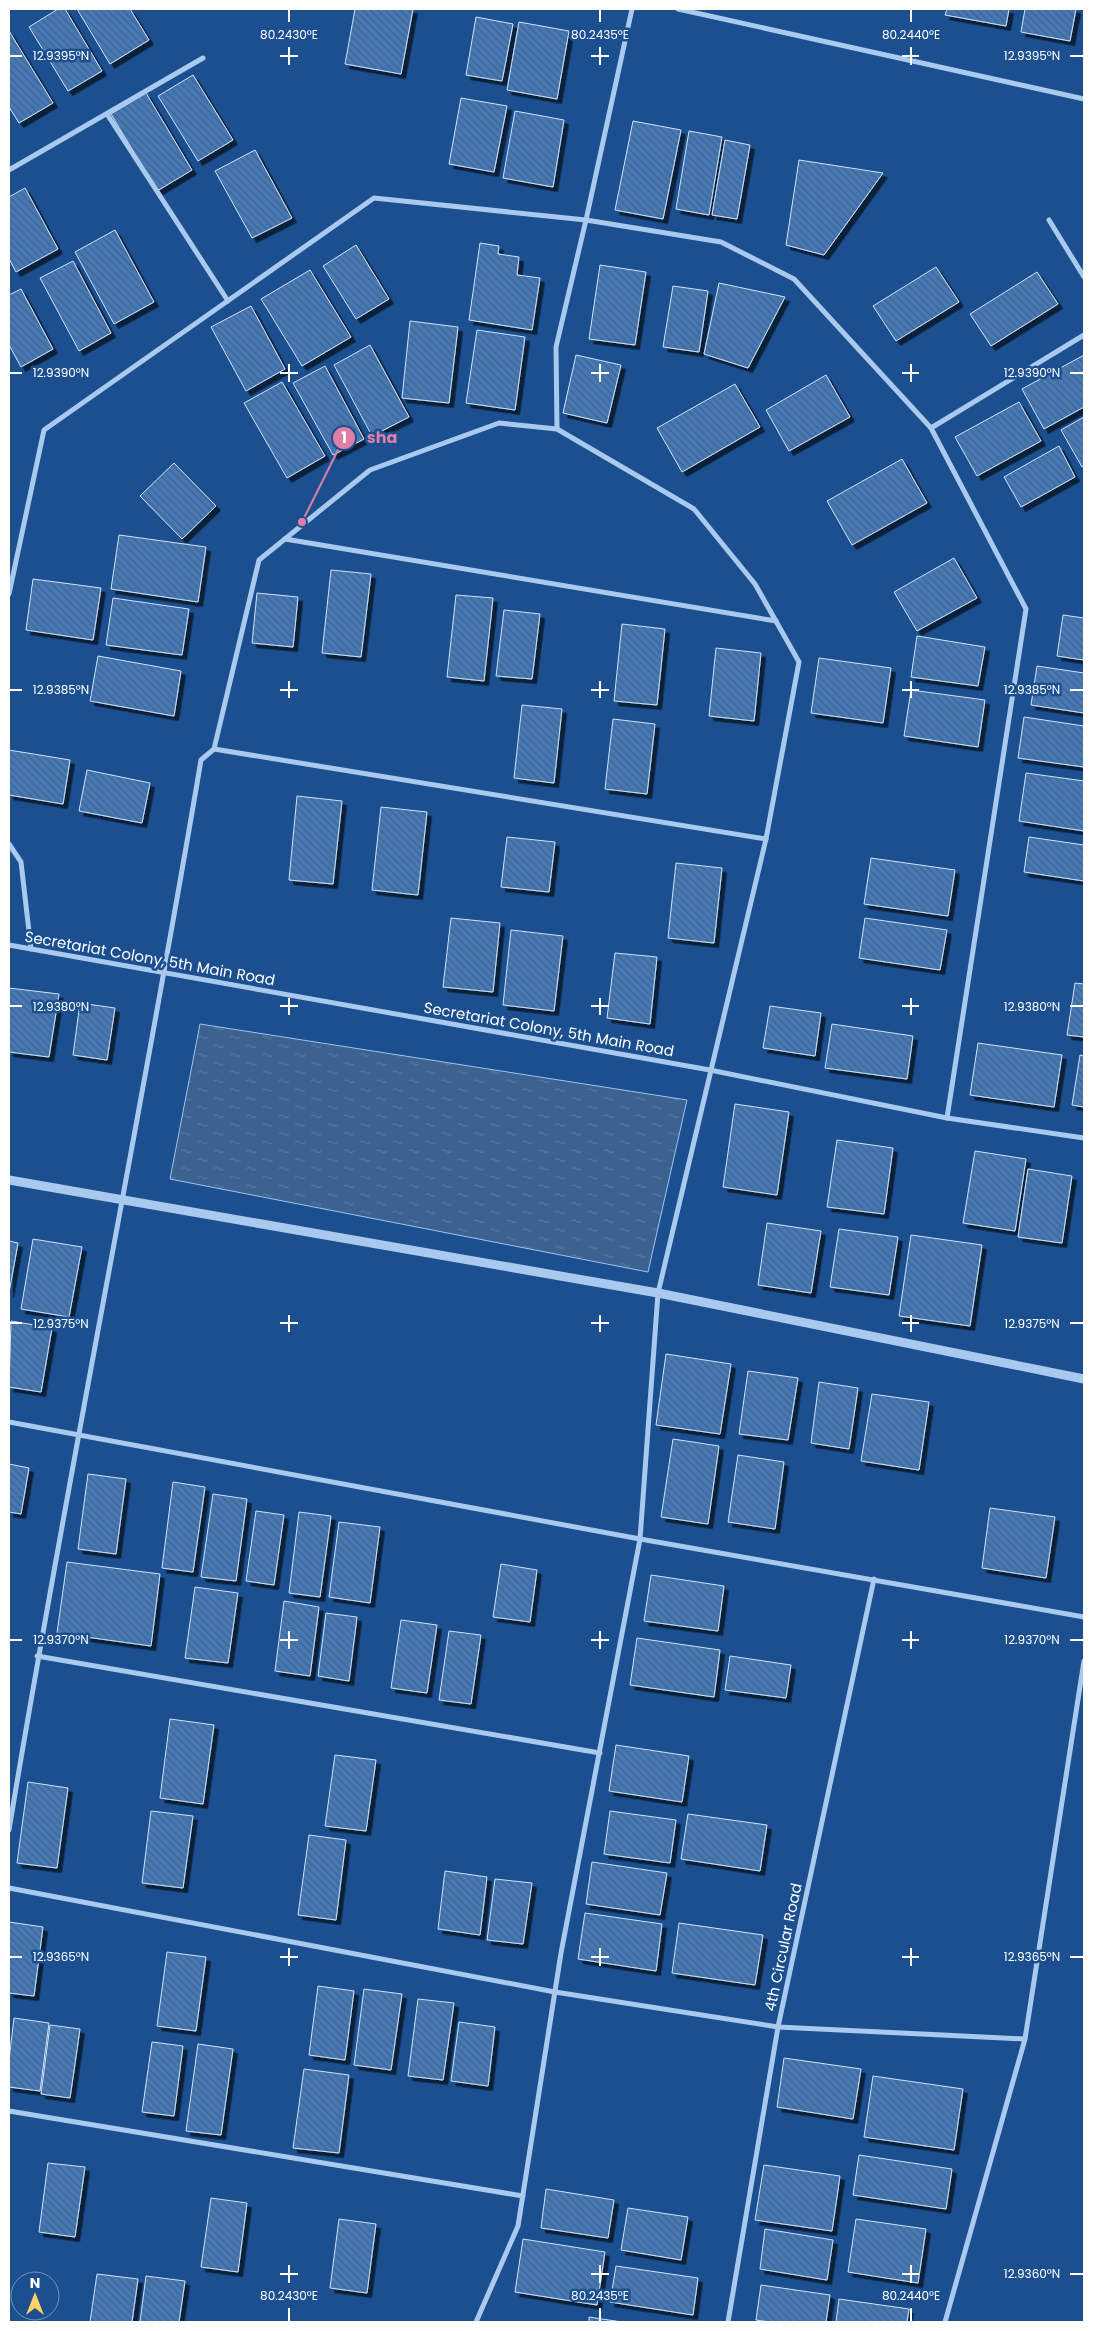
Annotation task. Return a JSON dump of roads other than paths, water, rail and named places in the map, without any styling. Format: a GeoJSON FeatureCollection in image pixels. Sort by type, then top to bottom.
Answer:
{"type":"FeatureCollection","features":[{"type":"Feature","properties":{"kind":"street"},"geometry":{"type":"LineString","coordinates":[[557,428],[556,347],[632,9]]}},
{"type":"Feature","properties":{"kind":"street"},"geometry":{"type":"LineString","coordinates":[[678,9],[1084,100]]}},
{"type":"Feature","properties":{"kind":"street"},"geometry":{"type":"LineString","coordinates":[[9,170],[203,58]]}},
{"type":"Feature","properties":{"kind":"street"},"geometry":{"type":"LineString","coordinates":[[107,114],[228,300]]}},
{"type":"Feature","properties":{"kind":"street"},"geometry":{"type":"LineString","coordinates":[[9,594],[44,430],[374,198],[586,220],[721,242],[794,279],[931,428],[1026,608],[947,1118]]}},
{"type":"Feature","properties":{"kind":"street"},"geometry":{"type":"LineString","coordinates":[[1049,220],[1084,277]]}},
{"type":"Feature","properties":{"kind":"street"},"geometry":{"type":"LineString","coordinates":[[931,428],[1084,335]]}},
{"type":"Feature","properties":{"kind":"street"},"geometry":{"type":"LineString","coordinates":[[9,1830],[37,1656],[166,974],[202,760],[214,749],[259,560],[370,470],[499,424],[557,428],[694,509],[755,584],[799,662],[766,838],[658,1293],[640,1539],[555,1992],[518,2226],[476,2322]]}},
{"type":"Feature","properties":{"kind":"street"},"geometry":{"type":"LineString","coordinates":[[285,539],[776,621]]}},
{"type":"Feature","properties":{"kind":"street"},"geometry":{"type":"LineString","coordinates":[[214,749],[766,838]]}},
{"type":"Feature","properties":{"kind":"street"},"geometry":{"type":"LineString","coordinates":[[9,844],[21,862],[31,949]]}},
{"type":"Feature","properties":{"kind":"street","name":"Secretariat Colony, 5th Main Road"},"geometry":{"type":"LineString","coordinates":[[9,945],[710,1070],[947,1118],[1084,1138]]}},
{"type":"Feature","properties":{"kind":"street"},"geometry":{"type":"LineString","coordinates":[[9,1180],[123,1198],[658,1293],[1084,1379]]}},
{"type":"Feature","properties":{"kind":"street"},"geometry":{"type":"LineString","coordinates":[[9,1422],[640,1539],[1084,1617]]}},
{"type":"Feature","properties":{"kind":"street","name":"4th Circular Road"},"geometry":{"type":"LineString","coordinates":[[728,2322],[778,2027],[874,1579]]}},
{"type":"Feature","properties":{"kind":"street"},"geometry":{"type":"LineString","coordinates":[[37,1656],[600,1753]]}},
{"type":"Feature","properties":{"kind":"street"},"geometry":{"type":"LineString","coordinates":[[945,2322],[1025,2039],[1084,1661]]}},
{"type":"Feature","properties":{"kind":"street"},"geometry":{"type":"LineString","coordinates":[[9,1888],[555,1992],[778,2027],[1025,2039]]}},
{"type":"Feature","properties":{"kind":"street"},"geometry":{"type":"LineString","coordinates":[[9,2111],[523,2196]]}},
{"type":"Feature","properties":{"kind":"water"},"geometry":{"type":"Polygon","coordinates":[[[200,1024],[687,1100],[648,1272],[170,1179],[200,1024]]]}},
{"type":"Feature","properties":{"kind":"place","name":"sha"},"geometry":{"type":"Point","coordinates":[302,522]}}]}
